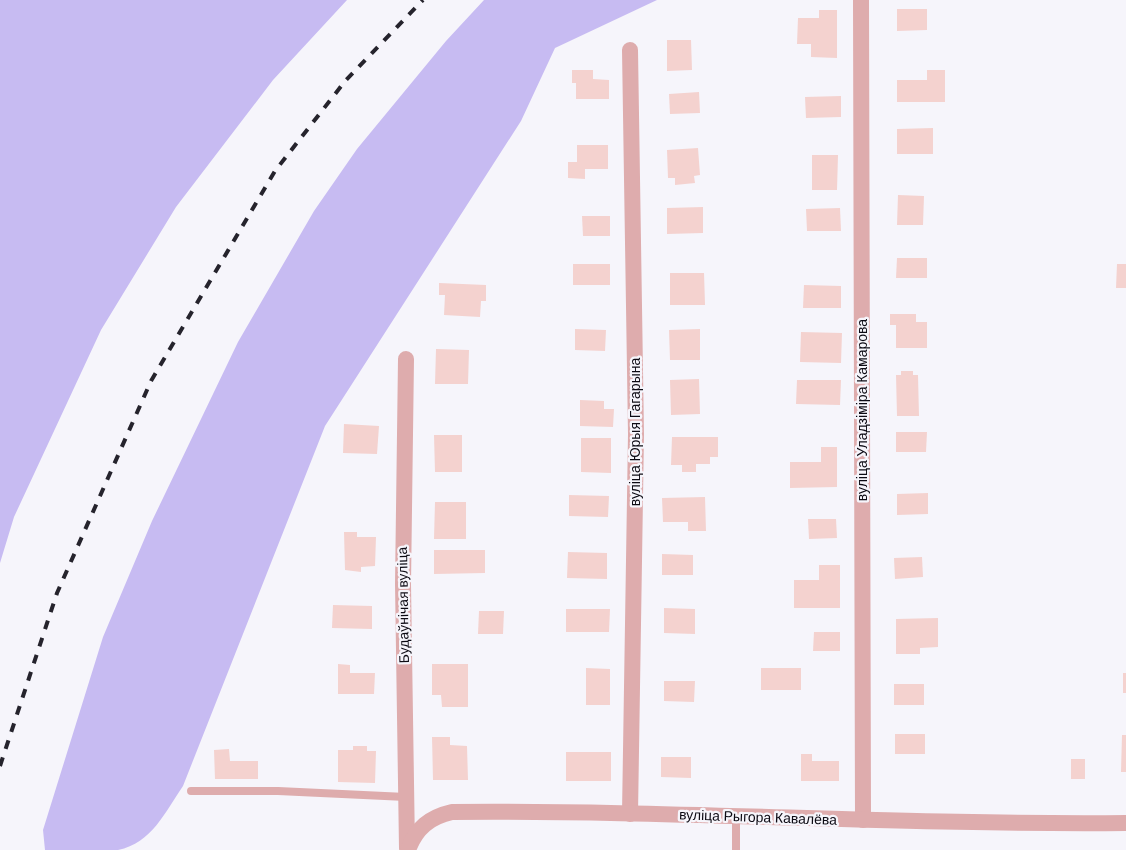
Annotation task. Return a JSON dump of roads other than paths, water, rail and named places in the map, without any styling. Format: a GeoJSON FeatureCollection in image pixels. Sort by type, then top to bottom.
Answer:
{"type":"FeatureCollection","features":[{"type":"Feature","properties":{"kind":"street","name":"вуліца Уладзіміра Камарова"},"geometry":{"type":"LineString","coordinates":[[861,0],[864,820]]}},
{"type":"Feature","properties":{"kind":"street","name":"вуліца Юрыя Гагарына"},"geometry":{"type":"LineString","coordinates":[[630,50],[636,434],[630,814]]}},
{"type":"Feature","properties":{"kind":"street","name":"Будаўнічая вуліца"},"geometry":{"type":"LineString","coordinates":[[406,359],[402,536],[408,850]]}},
{"type":"Feature","properties":{"kind":"street","name":"вуліца Рыгора Кавалёва"},"geometry":{"type":"LineString","coordinates":[[408,850],[416,832],[424,824],[432,818],[452,812],[736,816],[1024,824],[1126,823]]}},
{"type":"Feature","properties":{"kind":"lane"},"geometry":{"type":"LineString","coordinates":[[191,791],[278,791],[406,797]]}},
{"type":"Feature","properties":{"kind":"lane"},"geometry":{"type":"LineString","coordinates":[[736,816],[736,850]]}},
{"type":"Feature","properties":{"kind":"railway"},"geometry":{"type":"LineString","coordinates":[[0,766],[57,593],[151,381],[275,171],[346,80],[423,0]]}}]}
